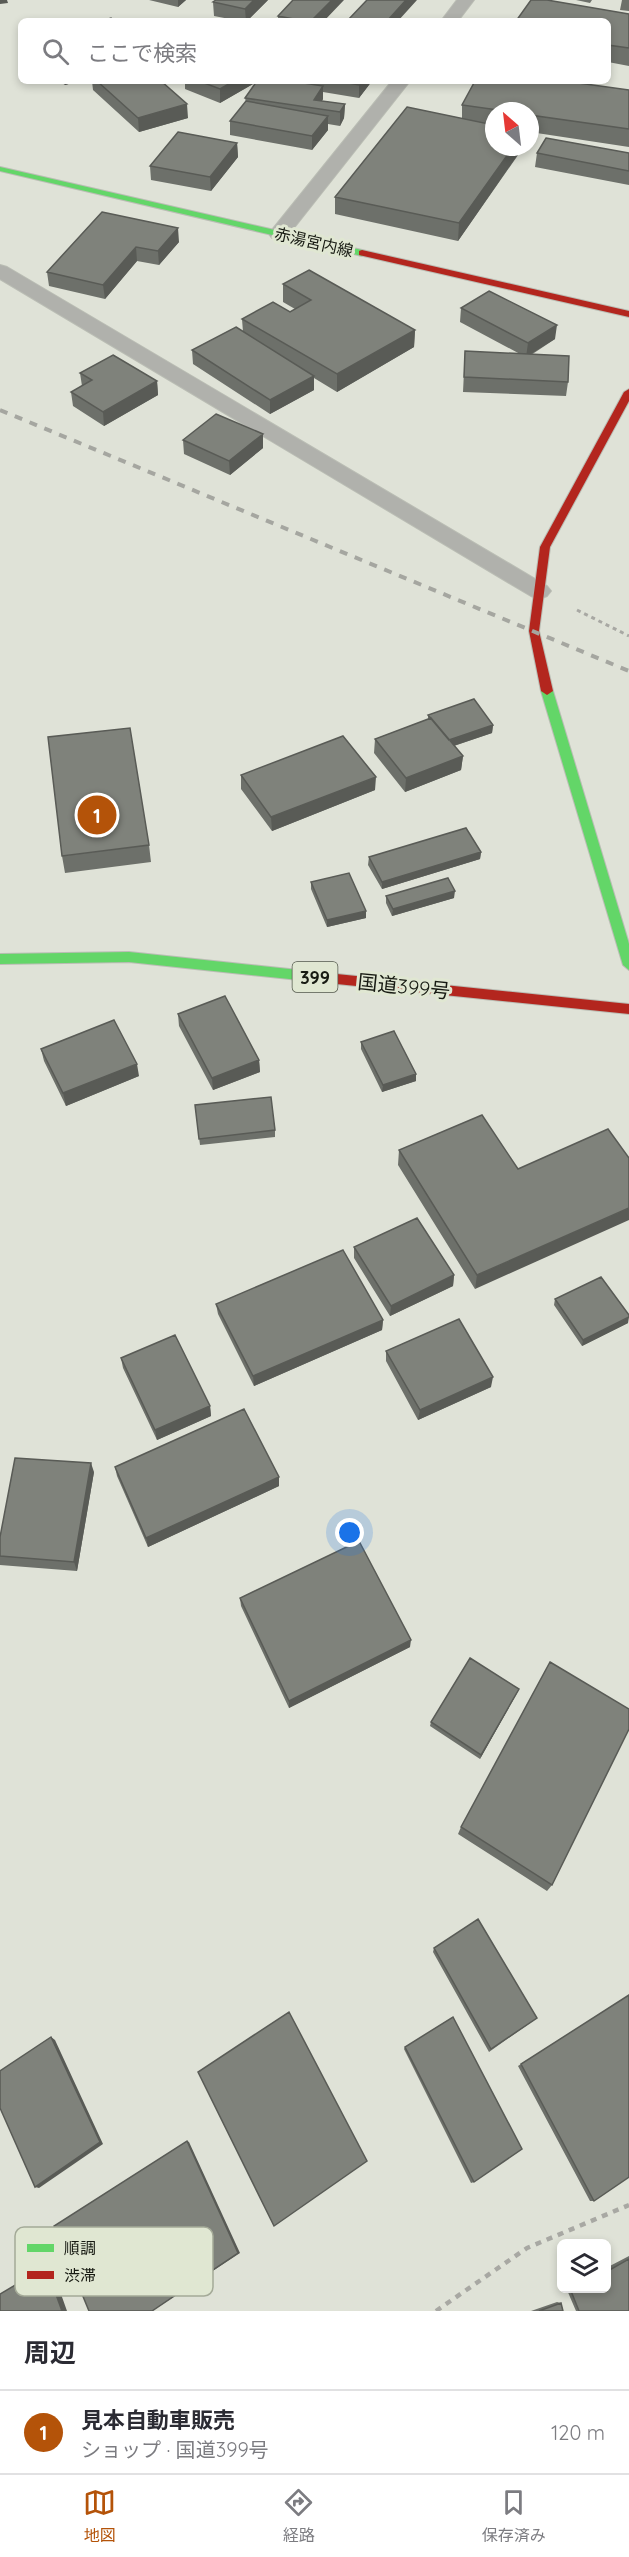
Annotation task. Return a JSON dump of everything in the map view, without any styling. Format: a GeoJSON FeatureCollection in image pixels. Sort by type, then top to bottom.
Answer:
{"type":"FeatureCollection","features":[{"type":"Feature","properties":{"kind":"main road","name":"赤湯宮内線"},"geometry":{"type":"LineString","coordinates":[[0,169],[629,314]]}},
{"type":"Feature","properties":{"kind":"main road"},"geometry":{"type":"LineString","coordinates":[[629,392],[545,548],[534,631],[550,705],[629,965]]}},
{"type":"Feature","properties":{"kind":"main road","name":"国道399号"},"geometry":{"type":"LineString","coordinates":[[0,959],[129,957],[629,1009]]}},
{"type":"Feature","properties":{"kind":"lane"},"geometry":{"type":"LineString","coordinates":[[451,18],[466,0]]}},
{"type":"Feature","properties":{"kind":"lane"},"geometry":{"type":"LineString","coordinates":[[279,234],[399,84]]}},
{"type":"Feature","properties":{"kind":"lane"},"geometry":{"type":"LineString","coordinates":[[0,272],[539,591]]}},
{"type":"Feature","properties":{"kind":"path"},"geometry":{"type":"LineString","coordinates":[[539,591],[629,636]]}},
{"type":"Feature","properties":{"kind":"path"},"geometry":{"type":"LineString","coordinates":[[436,2311],[527,2248],[629,2205]]}},
{"type":"Feature","properties":{"kind":"building"},"geometry":{"type":"Polygon","coordinates":[[[216,0],[254,0],[245,9],[213,2],[216,0]]]}},
{"type":"Feature","properties":{"kind":"building"},"geometry":{"type":"Polygon","coordinates":[[[293,0],[332,0],[314,18],[278,16],[293,0]]]}},
{"type":"Feature","properties":{"kind":"building"},"geometry":{"type":"Polygon","coordinates":[[[367,0],[406,0],[390,18],[350,18],[367,0]]]}},
{"type":"Feature","properties":{"kind":"building"},"geometry":{"type":"Polygon","coordinates":[[[531,0],[547,0],[629,14],[629,48],[611,45],[611,18],[518,18],[531,0]]]}},
{"type":"Feature","properties":{"kind":"building"},"geometry":{"type":"Polygon","coordinates":[[[100,84],[164,84],[187,104],[138,118],[100,84]]]}},
{"type":"Feature","properties":{"kind":"building"},"geometry":{"type":"Polygon","coordinates":[[[207,84],[229,84],[220,89],[207,84]]]}},
{"type":"Feature","properties":{"kind":"building"},"geometry":{"type":"Polygon","coordinates":[[[255,84],[310,84],[323,86],[314,100],[345,104],[340,112],[245,98],[255,84]]]}},
{"type":"Feature","properties":{"kind":"building"},"geometry":{"type":"Polygon","coordinates":[[[473,84],[586,84],[629,90],[629,129],[539,116],[539,102],[485,102],[485,108],[462,105],[473,84]]]}},
{"type":"Feature","properties":{"kind":"building"},"geometry":{"type":"Polygon","coordinates":[[[246,101],[328,116],[312,136],[230,121],[246,101]]]}},
{"type":"Feature","properties":{"kind":"building"},"geometry":{"type":"Polygon","coordinates":[[[407,107],[485,123],[485,156],[507,156],[459,223],[335,197],[407,107]]]}},
{"type":"Feature","properties":{"kind":"building"},"geometry":{"type":"Polygon","coordinates":[[[178,132],[237,143],[210,177],[150,166],[178,132]]]}},
{"type":"Feature","properties":{"kind":"building"},"geometry":{"type":"Polygon","coordinates":[[[546,138],[629,153],[629,171],[539,153],[546,138]]]}},
{"type":"Feature","properties":{"kind":"building"},"geometry":{"type":"Polygon","coordinates":[[[102,212],[178,228],[158,251],[136,247],[103,285],[47,272],[102,212]]]}},
{"type":"Feature","properties":{"kind":"building"},"geometry":{"type":"Polygon","coordinates":[[[309,270],[415,330],[337,374],[242,319],[273,302],[290,312],[311,300],[283,284],[309,270]]]}},
{"type":"Feature","properties":{"kind":"building"},"geometry":{"type":"Polygon","coordinates":[[[489,291],[557,325],[528,343],[461,308],[489,291]]]}},
{"type":"Feature","properties":{"kind":"building"},"geometry":{"type":"Polygon","coordinates":[[[236,327],[314,376],[270,400],[192,350],[236,327]]]}},
{"type":"Feature","properties":{"kind":"building"},"geometry":{"type":"Polygon","coordinates":[[[465,351],[569,356],[568,382],[464,377],[465,351]]]}},
{"type":"Feature","properties":{"kind":"building"},"geometry":{"type":"Polygon","coordinates":[[[113,355],[157,381],[103,412],[71,392],[92,380],[80,373],[113,355]]]}},
{"type":"Feature","properties":{"kind":"building"},"geometry":{"type":"Polygon","coordinates":[[[216,414],[263,434],[229,461],[183,440],[216,414]]]}},
{"type":"Feature","properties":{"kind":"building"},"geometry":{"type":"Polygon","coordinates":[[[474,699],[493,725],[449,740],[428,715],[474,699]]]}},
{"type":"Feature","properties":{"kind":"building"},"geometry":{"type":"Polygon","coordinates":[[[431,718],[463,756],[406,778],[375,739],[431,718]]]}},
{"type":"Feature","properties":{"kind":"building"},"geometry":{"type":"Polygon","coordinates":[[[130,728],[149,845],[62,856],[48,737],[130,728]]]}},
{"type":"Feature","properties":{"kind":"building"},"geometry":{"type":"Polygon","coordinates":[[[343,736],[376,777],[271,817],[241,775],[343,736]]]}},
{"type":"Feature","properties":{"kind":"building"},"geometry":{"type":"Polygon","coordinates":[[[466,828],[481,852],[382,882],[369,857],[466,828]]]}},
{"type":"Feature","properties":{"kind":"building"},"geometry":{"type":"Polygon","coordinates":[[[349,873],[366,911],[327,920],[311,882],[349,873]]]}},
{"type":"Feature","properties":{"kind":"building"},"geometry":{"type":"Polygon","coordinates":[[[448,878],[455,891],[393,909],[386,896],[448,878]]]}},
{"type":"Feature","properties":{"kind":"building"},"geometry":{"type":"Polygon","coordinates":[[[225,996],[259,1060],[212,1078],[178,1014],[225,996]]]}},
{"type":"Feature","properties":{"kind":"building"},"geometry":{"type":"Polygon","coordinates":[[[114,1020],[137,1064],[63,1093],[41,1049],[114,1020]]]}},
{"type":"Feature","properties":{"kind":"building"},"geometry":{"type":"Polygon","coordinates":[[[394,1031],[416,1074],[383,1085],[361,1042],[394,1031]]]}},
{"type":"Feature","properties":{"kind":"building"},"geometry":{"type":"Polygon","coordinates":[[[271,1097],[275,1130],[199,1139],[195,1105],[271,1097]]]}},
{"type":"Feature","properties":{"kind":"building"},"geometry":{"type":"Polygon","coordinates":[[[482,1115],[518,1169],[608,1129],[629,1158],[629,1208],[477,1275],[399,1150],[482,1115]]]}},
{"type":"Feature","properties":{"kind":"building"},"geometry":{"type":"Polygon","coordinates":[[[417,1218],[454,1275],[391,1306],[354,1247],[417,1218]]]}},
{"type":"Feature","properties":{"kind":"building"},"geometry":{"type":"Polygon","coordinates":[[[343,1250],[383,1320],[253,1376],[216,1304],[343,1250]]]}},
{"type":"Feature","properties":{"kind":"building"},"geometry":{"type":"Polygon","coordinates":[[[601,1277],[629,1317],[583,1340],[555,1299],[601,1277]]]}},
{"type":"Feature","properties":{"kind":"building"},"geometry":{"type":"Polygon","coordinates":[[[459,1319],[493,1377],[420,1410],[386,1351],[459,1319]]]}},
{"type":"Feature","properties":{"kind":"building"},"geometry":{"type":"Polygon","coordinates":[[[175,1335],[210,1406],[155,1430],[121,1358],[175,1335]]]}},
{"type":"Feature","properties":{"kind":"building"},"geometry":{"type":"Polygon","coordinates":[[[244,1409],[279,1477],[146,1538],[115,1467],[244,1409]]]}},
{"type":"Feature","properties":{"kind":"building"},"geometry":{"type":"Polygon","coordinates":[[[15,1458],[91,1463],[74,1562],[0,1556],[0,1537],[15,1458]]]}},
{"type":"Feature","properties":{"kind":"building"},"geometry":{"type":"Polygon","coordinates":[[[359,1541],[411,1640],[289,1701],[240,1598],[359,1541]]]}},
{"type":"Feature","properties":{"kind":"building"},"geometry":{"type":"Polygon","coordinates":[[[470,1658],[519,1689],[481,1755],[431,1722],[470,1658]]]}},
{"type":"Feature","properties":{"kind":"building"},"geometry":{"type":"Polygon","coordinates":[[[550,1662],[629,1709],[629,1729],[552,1885],[461,1827],[550,1662]]]}},
{"type":"Feature","properties":{"kind":"building"},"geometry":{"type":"Polygon","coordinates":[[[478,1919],[537,2018],[491,2049],[434,1948],[478,1919]]]}},
{"type":"Feature","properties":{"kind":"building"},"geometry":{"type":"Polygon","coordinates":[[[629,1995],[629,2177],[594,2201],[521,2064],[629,1995]]]}},
{"type":"Feature","properties":{"kind":"building"},"geometry":{"type":"Polygon","coordinates":[[[289,2012],[367,2161],[274,2226],[198,2072],[289,2012]]]}},
{"type":"Feature","properties":{"kind":"building"},"geometry":{"type":"Polygon","coordinates":[[[453,2017],[522,2149],[474,2182],[405,2047],[453,2017]]]}},
{"type":"Feature","properties":{"kind":"building"},"geometry":{"type":"Polygon","coordinates":[[[51,2037],[100,2142],[35,2187],[0,2108],[0,2071],[51,2037]]]}},
{"type":"Feature","properties":{"kind":"building"},"geometry":{"type":"Polygon","coordinates":[[[187,2141],[238,2253],[213,2270],[213,2227],[54,2226],[187,2141]]]}},
{"type":"Feature","properties":{"kind":"building"},"geometry":{"type":"Polygon","coordinates":[[[629,2259],[629,2311],[579,2311],[572,2293],[611,2293],[611,2269],[629,2259]]]}},
{"type":"Feature","properties":{"kind":"building"},"geometry":{"type":"Polygon","coordinates":[[[15,2285],[15,2296],[57,2296],[62,2311],[0,2311],[0,2294],[15,2285]]]}},
{"type":"Feature","properties":{"kind":"building"},"geometry":{"type":"Polygon","coordinates":[[[83,2296],[174,2296],[152,2311],[89,2311],[83,2296]]]}},
{"type":"Feature","properties":{"kind":"building"},"geometry":{"type":"Polygon","coordinates":[[[561,2303],[563,2311],[539,2311],[561,2303]]]}},
{"type":"Feature","properties":{"kind":"railway"},"geometry":{"type":"LineString","coordinates":[[0,410],[629,671]]}},
{"type":"Feature","properties":{"kind":"traffic: fast"},"geometry":{"type":"LineString","coordinates":[[0,169],[362,253]]}},
{"type":"Feature","properties":{"kind":"traffic: fast"},"geometry":{"type":"LineString","coordinates":[[547,691],[629,965]]}},
{"type":"Feature","properties":{"kind":"traffic: fast"},"geometry":{"type":"LineString","coordinates":[[0,959],[129,957],[327,978]]}},
{"type":"Feature","properties":{"kind":"traffic: jam"},"geometry":{"type":"LineString","coordinates":[[362,253],[629,314]]}},
{"type":"Feature","properties":{"kind":"traffic: jam"},"geometry":{"type":"LineString","coordinates":[[547,691],[534,631],[545,547],[629,392]]}},
{"type":"Feature","properties":{"kind":"traffic: jam"},"geometry":{"type":"LineString","coordinates":[[327,978],[629,1009]]}},
{"type":"Feature","properties":{"kind":"place","name":"見本自動車販売"},"geometry":{"type":"Point","coordinates":[97,815]}}]}
